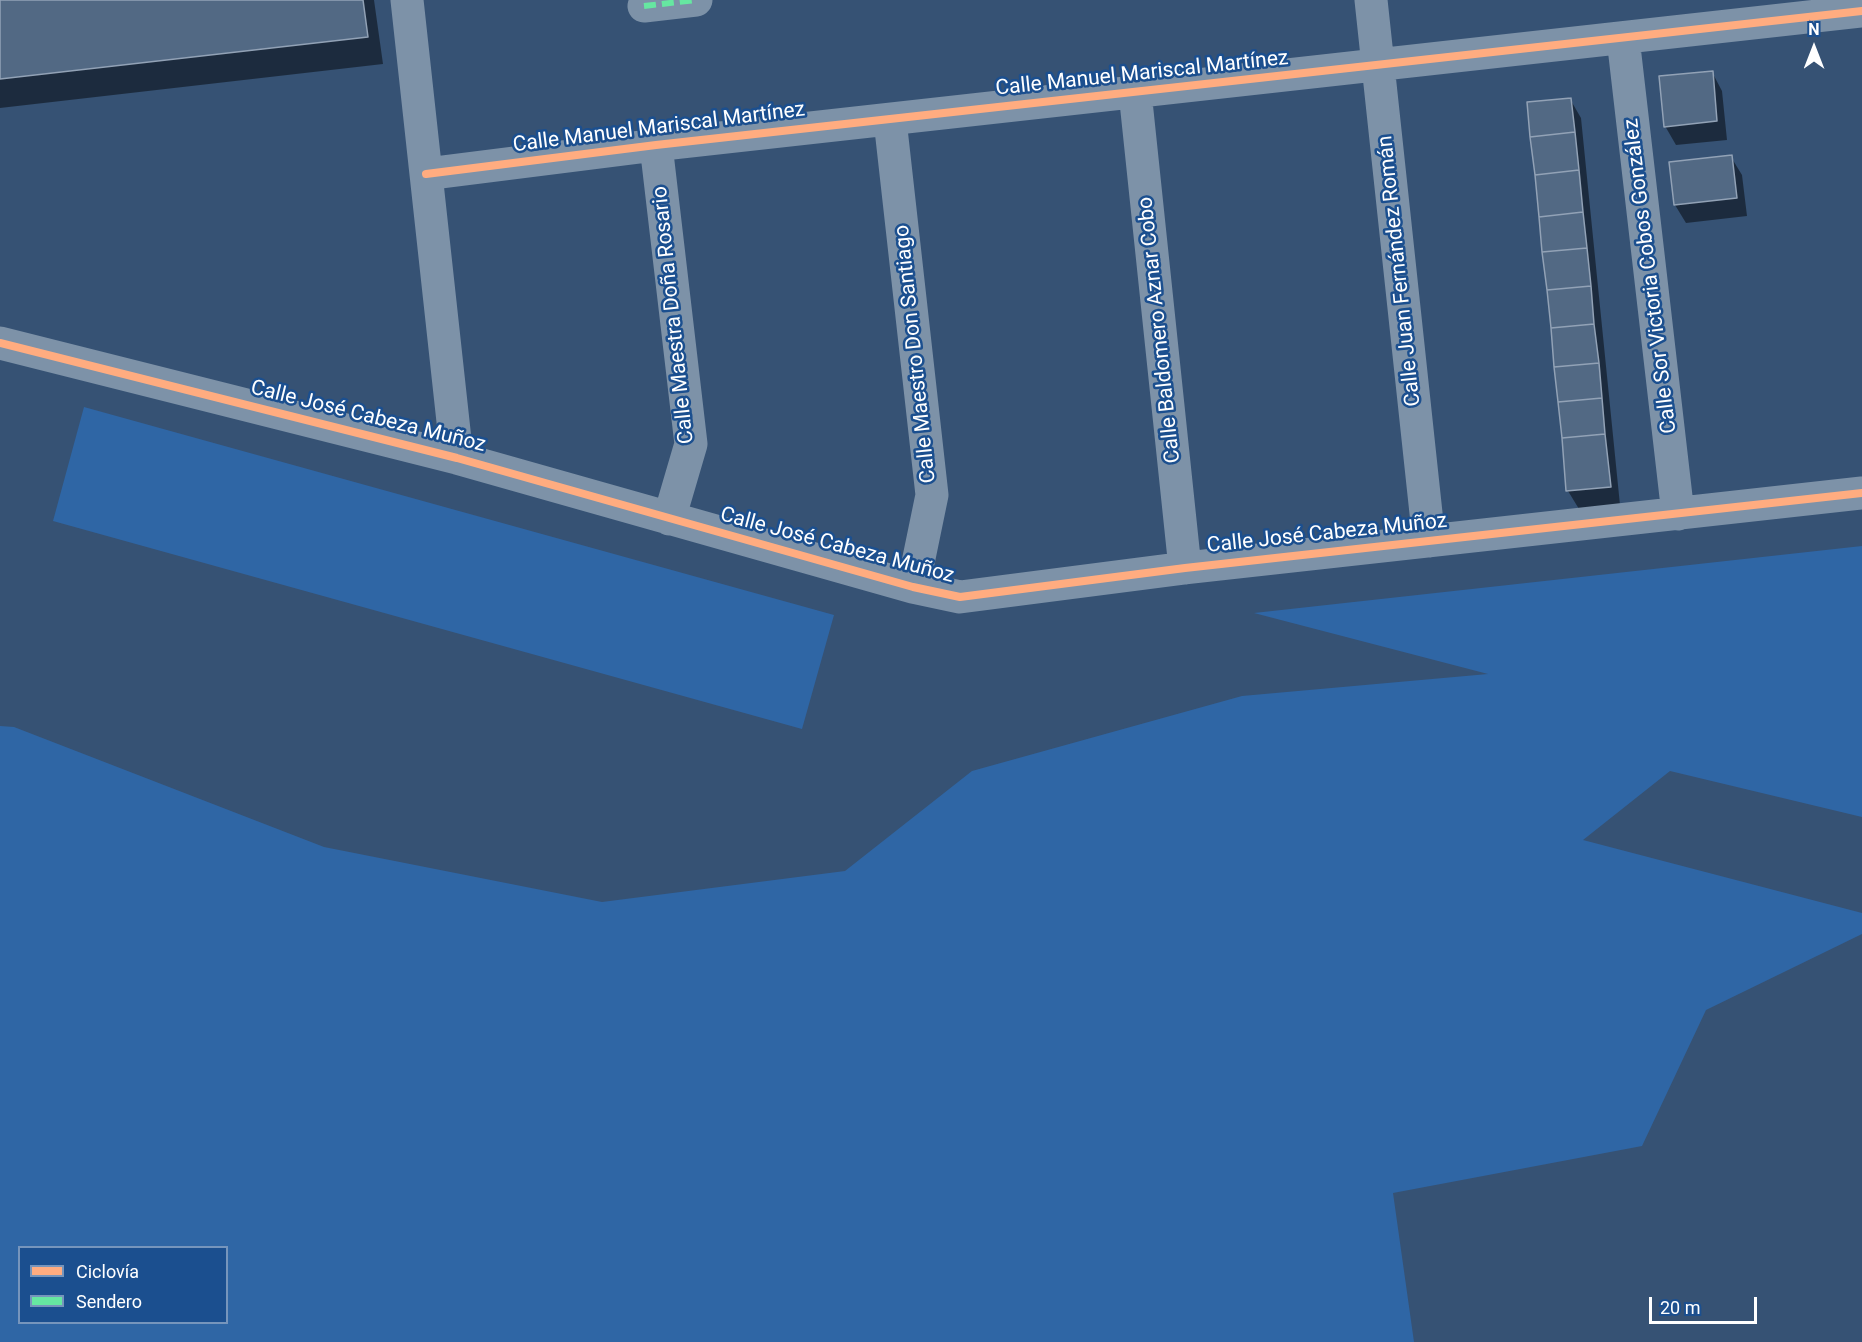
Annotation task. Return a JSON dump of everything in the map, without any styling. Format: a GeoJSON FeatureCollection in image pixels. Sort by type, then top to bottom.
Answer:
{"type":"FeatureCollection","features":[{"type":"Feature","properties":{"kind":"street"},"geometry":{"type":"LineString","coordinates":[[407,0],[457,458]]}},
{"type":"Feature","properties":{"kind":"street"},"geometry":{"type":"LineString","coordinates":[[644,6],[696,0]]}},
{"type":"Feature","properties":{"kind":"street","name":"Calle Juan Fernández Román"},"geometry":{"type":"LineString","coordinates":[[1371,0],[1429,541]]}},
{"type":"Feature","properties":{"kind":"street","name":"Calle Manuel Mariscal Martínez"},"geometry":{"type":"LineString","coordinates":[[426,174],[656,145],[1862,11]]}},
{"type":"Feature","properties":{"kind":"street","name":"Calle Sor Victoria Cobos González"},"geometry":{"type":"LineString","coordinates":[[1623,38],[1678,514]]}},
{"type":"Feature","properties":{"kind":"street","name":"Calle Baldomero Aznar Cobo"},"geometry":{"type":"LineString","coordinates":[[1135,92],[1185,568]]}},
{"type":"Feature","properties":{"kind":"street","name":"Calle Maestro Don Santiago"},"geometry":{"type":"LineString","coordinates":[[890,120],[932,495],[913,587]]}},
{"type":"Feature","properties":{"kind":"street","name":"Calle Maestra Doña Rosario"},"geometry":{"type":"LineString","coordinates":[[656,145],[691,444],[669,519]]}},
{"type":"Feature","properties":{"kind":"street","name":"Calle José Cabeza Muñoz"},"geometry":{"type":"LineString","coordinates":[[0,343],[457,458],[913,587],[960,597],[1185,568],[1862,493]]}},
{"type":"Feature","properties":{"kind":"shaded area"},"geometry":{"type":"Polygon","coordinates":[[[84,407],[834,615],[802,729],[53,521],[84,407]]]}},
{"type":"Feature","properties":{"kind":"shaded area"},"geometry":{"type":"Polygon","coordinates":[[[1862,546],[1862,817],[1670,771],[1583,840],[1862,913],[1862,934],[1706,1010],[1642,1146],[1393,1193],[1414,1342],[0,1342],[0,726],[14,727],[324,847],[602,902],[845,871],[972,771],[1242,696],[1488,674],[1254,613],[1862,546]]]}},
{"type":"Feature","properties":{"kind":"building"},"geometry":{"type":"Polygon","coordinates":[[[0,0],[363,0],[368,37],[0,79],[0,0]]]}},
{"type":"Feature","properties":{"kind":"building"},"geometry":{"type":"Polygon","coordinates":[[[1713,71],[1717,121],[1664,127],[1659,76],[1713,71]]]}},
{"type":"Feature","properties":{"kind":"building"},"geometry":{"type":"Polygon","coordinates":[[[1571,98],[1575,132],[1530,137],[1527,102],[1571,98]]]}},
{"type":"Feature","properties":{"kind":"building"},"geometry":{"type":"Polygon","coordinates":[[[1575,132],[1579,170],[1535,175],[1530,137],[1575,132]]]}},
{"type":"Feature","properties":{"kind":"building"},"geometry":{"type":"Polygon","coordinates":[[[1732,155],[1737,198],[1674,205],[1669,162],[1732,155]]]}},
{"type":"Feature","properties":{"kind":"building"},"geometry":{"type":"Polygon","coordinates":[[[1579,170],[1583,212],[1539,217],[1535,175],[1579,170]]]}},
{"type":"Feature","properties":{"kind":"building"},"geometry":{"type":"Polygon","coordinates":[[[1583,212],[1587,248],[1542,252],[1539,217],[1583,212]]]}},
{"type":"Feature","properties":{"kind":"building"},"geometry":{"type":"Polygon","coordinates":[[[1587,248],[1591,286],[1547,290],[1542,252],[1587,248]]]}},
{"type":"Feature","properties":{"kind":"building"},"geometry":{"type":"Polygon","coordinates":[[[1591,286],[1594,324],[1551,328],[1547,290],[1591,286]]]}},
{"type":"Feature","properties":{"kind":"building"},"geometry":{"type":"Polygon","coordinates":[[[1594,324],[1599,363],[1554,367],[1551,328],[1594,324]]]}},
{"type":"Feature","properties":{"kind":"building"},"geometry":{"type":"Polygon","coordinates":[[[1599,363],[1602,398],[1558,402],[1554,367],[1599,363]]]}},
{"type":"Feature","properties":{"kind":"building"},"geometry":{"type":"Polygon","coordinates":[[[1602,398],[1605,434],[1562,438],[1558,402],[1602,398]]]}},
{"type":"Feature","properties":{"kind":"building"},"geometry":{"type":"Polygon","coordinates":[[[1605,434],[1611,487],[1566,491],[1562,438],[1605,434]]]}},
{"type":"Feature","properties":{"kind":"marked path"},"geometry":{"type":"LineString","coordinates":[[644,6],[696,0]]}},
{"type":"Feature","properties":{"kind":"cycle path"},"geometry":{"type":"LineString","coordinates":[[426,174],[656,145],[1862,11]]}},
{"type":"Feature","properties":{"kind":"cycle path"},"geometry":{"type":"LineString","coordinates":[[0,343],[457,458],[913,587],[960,597],[1185,568],[1862,493]]}}]}
